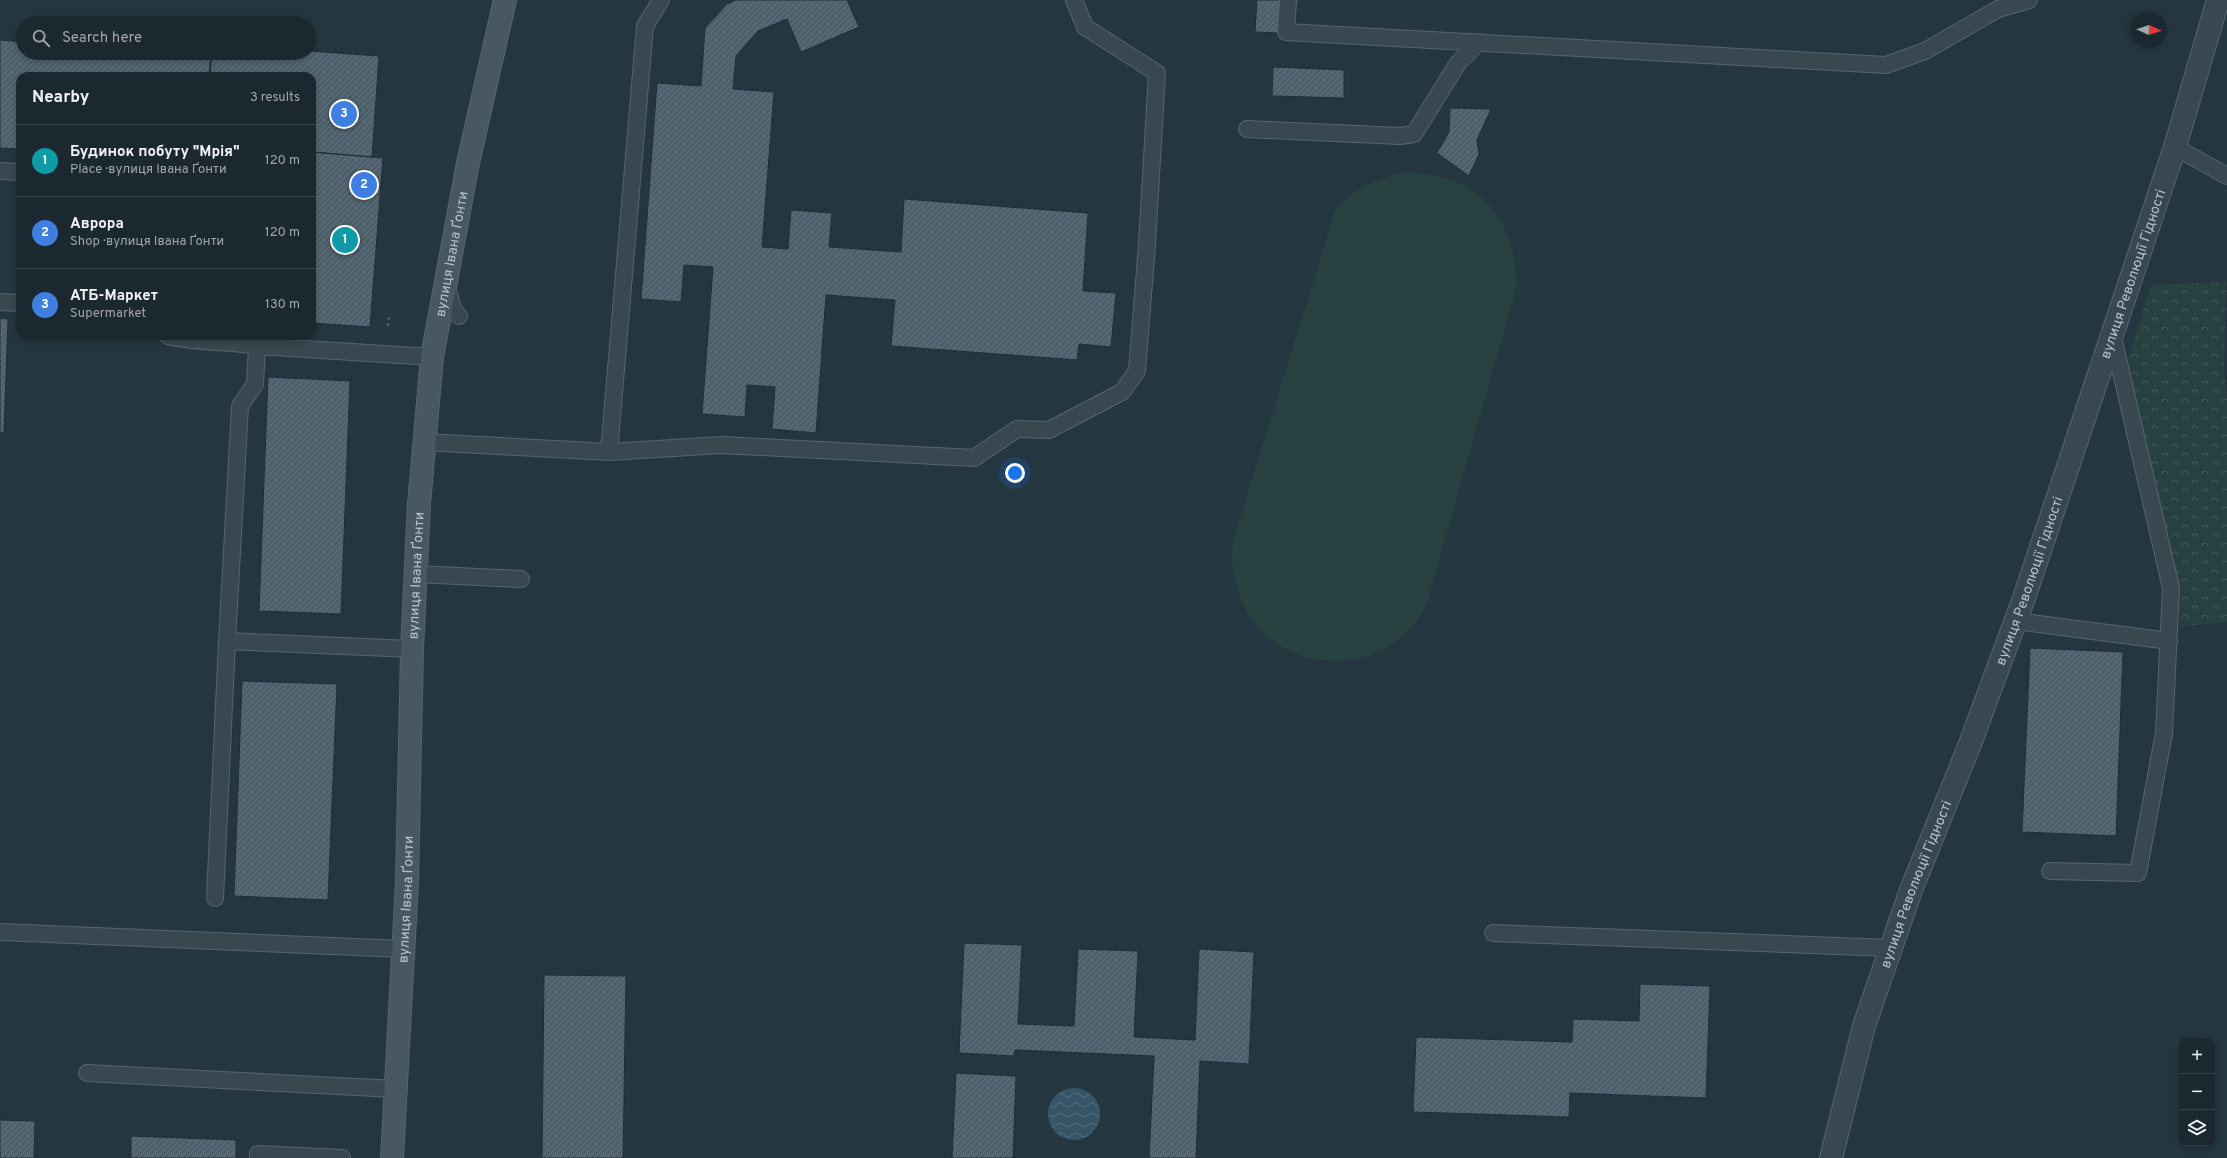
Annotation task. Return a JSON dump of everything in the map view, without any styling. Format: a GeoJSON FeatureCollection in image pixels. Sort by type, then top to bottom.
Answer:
{"type":"FeatureCollection","features":[{"type":"Feature","properties":{"kind":"main road","name":"вулиця Івана Ґонти"},"geometry":{"type":"LineString","coordinates":[[392,1158],[407,882],[412,650],[424,442],[432,357],[468,163],[505,0]]}},
{"type":"Feature","properties":{"kind":"street","name":"вулиця Революції Гідності"},"geometry":{"type":"LineString","coordinates":[[1831,1158],[1864,1026],[1890,948],[1911,890],[1970,744],[2016,621],[2175,147],[2218,0]]}},
{"type":"Feature","properties":{"kind":"lane"},"geometry":{"type":"LineString","coordinates":[[609,452],[645,26],[661,0]]}},
{"type":"Feature","properties":{"kind":"lane"},"geometry":{"type":"LineString","coordinates":[[424,442],[609,452],[721,445],[974,458],[1017,429],[1049,430],[1122,392],[1136,371],[1147,244],[1157,73],[1085,27],[1074,0]]}},
{"type":"Feature","properties":{"kind":"lane"},"geometry":{"type":"LineString","coordinates":[[1288,0],[1286,32],[1886,65],[1925,51],[1998,9],[2029,0]]}},
{"type":"Feature","properties":{"kind":"lane"},"geometry":{"type":"LineString","coordinates":[[1247,129],[1400,136],[1414,134],[1458,63],[1479,42]]}},
{"type":"Feature","properties":{"kind":"lane"},"geometry":{"type":"LineString","coordinates":[[2175,147],[2227,176]]}},
{"type":"Feature","properties":{"kind":"lane"},"geometry":{"type":"LineString","coordinates":[[0,171],[16,172]]}},
{"type":"Feature","properties":{"kind":"lane"},"geometry":{"type":"LineString","coordinates":[[446,281],[453,309],[460,316]]}},
{"type":"Feature","properties":{"kind":"lane"},"geometry":{"type":"LineString","coordinates":[[0,302],[16,303]]}},
{"type":"Feature","properties":{"kind":"lane"},"geometry":{"type":"LineString","coordinates":[[2050,871],[2138,873],[2164,733],[2172,588],[2112,332]]}},
{"type":"Feature","properties":{"kind":"lane"},"geometry":{"type":"LineString","coordinates":[[186,340],[210,340]]}},
{"type":"Feature","properties":{"kind":"lane"},"geometry":{"type":"LineString","coordinates":[[233,340],[257,346],[432,357]]}},
{"type":"Feature","properties":{"kind":"lane"},"geometry":{"type":"LineString","coordinates":[[215,898],[240,406],[255,384],[257,346]]}},
{"type":"Feature","properties":{"kind":"lane"},"geometry":{"type":"LineString","coordinates":[[416,574],[521,579]]}},
{"type":"Feature","properties":{"kind":"lane"},"geometry":{"type":"LineString","coordinates":[[2016,621],[2169,641]]}},
{"type":"Feature","properties":{"kind":"lane"},"geometry":{"type":"LineString","coordinates":[[227,641],[412,650]]}},
{"type":"Feature","properties":{"kind":"lane"},"geometry":{"type":"LineString","coordinates":[[0,932],[403,949]]}},
{"type":"Feature","properties":{"kind":"lane"},"geometry":{"type":"LineString","coordinates":[[1493,933],[1890,948]]}},
{"type":"Feature","properties":{"kind":"lane"},"geometry":{"type":"LineString","coordinates":[[87,1074],[396,1089]]}},
{"type":"Feature","properties":{"kind":"lane"},"geometry":{"type":"LineString","coordinates":[[258,1158],[258,1154],[342,1158]]}},
{"type":"Feature","properties":{"kind":"green space"},"geometry":{"type":"Polygon","coordinates":[[[1400,173],[1426,174],[1449,179],[1469,188],[1485,201],[1498,217],[1508,237],[1514,259],[1517,285],[1427,604],[1409,630],[1387,648],[1372,655],[1357,659],[1323,661],[1299,655],[1279,645],[1261,630],[1247,611],[1238,590],[1233,566],[1233,540],[1336,208],[1343,201],[1365,186],[1400,173]]]}},
{"type":"Feature","properties":{"kind":"green space"},"geometry":{"type":"Polygon","coordinates":[[[2226,282],[2224,369],[2227,396],[2227,622],[2180,626],[2179,585],[2127,362],[2151,285],[2226,282]]]}},
{"type":"Feature","properties":{"kind":"water"},"geometry":{"type":"Polygon","coordinates":[[[1074,1088],[1084,1090],[1092,1096],[1098,1104],[1100,1114],[1098,1124],[1092,1132],[1084,1138],[1074,1140],[1064,1138],[1056,1132],[1050,1124],[1048,1114],[1050,1104],[1056,1096],[1064,1090],[1074,1088]]]}},
{"type":"Feature","properties":{"kind":"building"},"geometry":{"type":"Polygon","coordinates":[[[736,0],[847,0],[859,27],[801,52],[787,19],[758,31],[736,56],[733,89],[774,92],[762,247],[788,249],[791,210],[832,213],[829,247],[901,252],[904,199],[1088,213],[1083,291],[1116,293],[1111,347],[1079,344],[1077,360],[891,346],[895,300],[826,295],[816,433],[772,429],[775,387],[747,385],[745,417],[702,414],[713,267],[684,265],[681,302],[641,299],[657,83],[701,86],[705,28],[727,4],[736,0]]]}},
{"type":"Feature","properties":{"kind":"building"},"geometry":{"type":"Polygon","coordinates":[[[1257,0],[1280,0],[1278,33],[1255,32],[1257,0]]]}},
{"type":"Feature","properties":{"kind":"building"},"geometry":{"type":"Polygon","coordinates":[[[0,40],[16,41],[16,60],[210,60],[209,72],[16,72],[16,149],[0,148],[0,40]]]}},
{"type":"Feature","properties":{"kind":"building"},"geometry":{"type":"Polygon","coordinates":[[[316,52],[379,56],[372,157],[316,152],[316,72],[210,72],[211,60],[316,60],[316,52]]]}},
{"type":"Feature","properties":{"kind":"building"},"geometry":{"type":"Polygon","coordinates":[[[1273,67],[1344,70],[1344,98],[1272,96],[1273,67]]]}},
{"type":"Feature","properties":{"kind":"building"},"geometry":{"type":"Polygon","coordinates":[[[1450,108],[1491,109],[1477,140],[1479,154],[1469,176],[1437,153],[1449,132],[1450,108]]]}},
{"type":"Feature","properties":{"kind":"building"},"geometry":{"type":"Polygon","coordinates":[[[316,152],[383,158],[370,327],[316,323],[316,152]]]}},
{"type":"Feature","properties":{"kind":"building"},"geometry":{"type":"Polygon","coordinates":[[[0,318],[8,319],[4,433],[0,433],[0,318]]]}},
{"type":"Feature","properties":{"kind":"building"},"geometry":{"type":"Polygon","coordinates":[[[268,377],[350,381],[341,614],[259,611],[268,377]]]}},
{"type":"Feature","properties":{"kind":"building"},"geometry":{"type":"Polygon","coordinates":[[[2030,648],[2123,652],[2116,836],[2022,832],[2030,648]]]}},
{"type":"Feature","properties":{"kind":"building"},"geometry":{"type":"Polygon","coordinates":[[[242,681],[337,684],[328,900],[234,896],[242,681]]]}},
{"type":"Feature","properties":{"kind":"building"},"geometry":{"type":"Polygon","coordinates":[[[964,943],[1022,945],[1018,1024],[1074,1026],[1078,949],[1138,951],[1134,1037],[1195,1040],[1199,949],[1254,952],[1249,1064],[1200,1061],[1196,1158],[1149,1158],[1154,1056],[1015,1050],[1014,1056],[959,1053],[964,943]]]}},
{"type":"Feature","properties":{"kind":"building"},"geometry":{"type":"Polygon","coordinates":[[[544,975],[626,976],[623,1158],[542,1158],[544,975]]]}},
{"type":"Feature","properties":{"kind":"building"},"geometry":{"type":"Polygon","coordinates":[[[1640,984],[1710,986],[1706,1098],[1570,1093],[1569,1117],[1413,1112],[1416,1037],[1572,1042],[1573,1019],[1639,1021],[1640,984]]]}},
{"type":"Feature","properties":{"kind":"building"},"geometry":{"type":"Polygon","coordinates":[[[956,1073],[1016,1076],[1013,1158],[952,1158],[956,1073]]]}},
{"type":"Feature","properties":{"kind":"building"},"geometry":{"type":"Polygon","coordinates":[[[0,1120],[35,1121],[34,1158],[0,1158],[0,1120]]]}},
{"type":"Feature","properties":{"kind":"building"},"geometry":{"type":"Polygon","coordinates":[[[131,1136],[236,1140],[236,1158],[131,1158],[131,1136]]]}},
{"type":"Feature","properties":{"kind":"place","name":"АТБ-Маркет"},"geometry":{"type":"Point","coordinates":[344,114]}},
{"type":"Feature","properties":{"kind":"place","name":"Аврора"},"geometry":{"type":"Point","coordinates":[364,185]}},
{"type":"Feature","properties":{"kind":"place","name":"Будинок побуту \"Мрія\""},"geometry":{"type":"Point","coordinates":[345,240]}}]}
